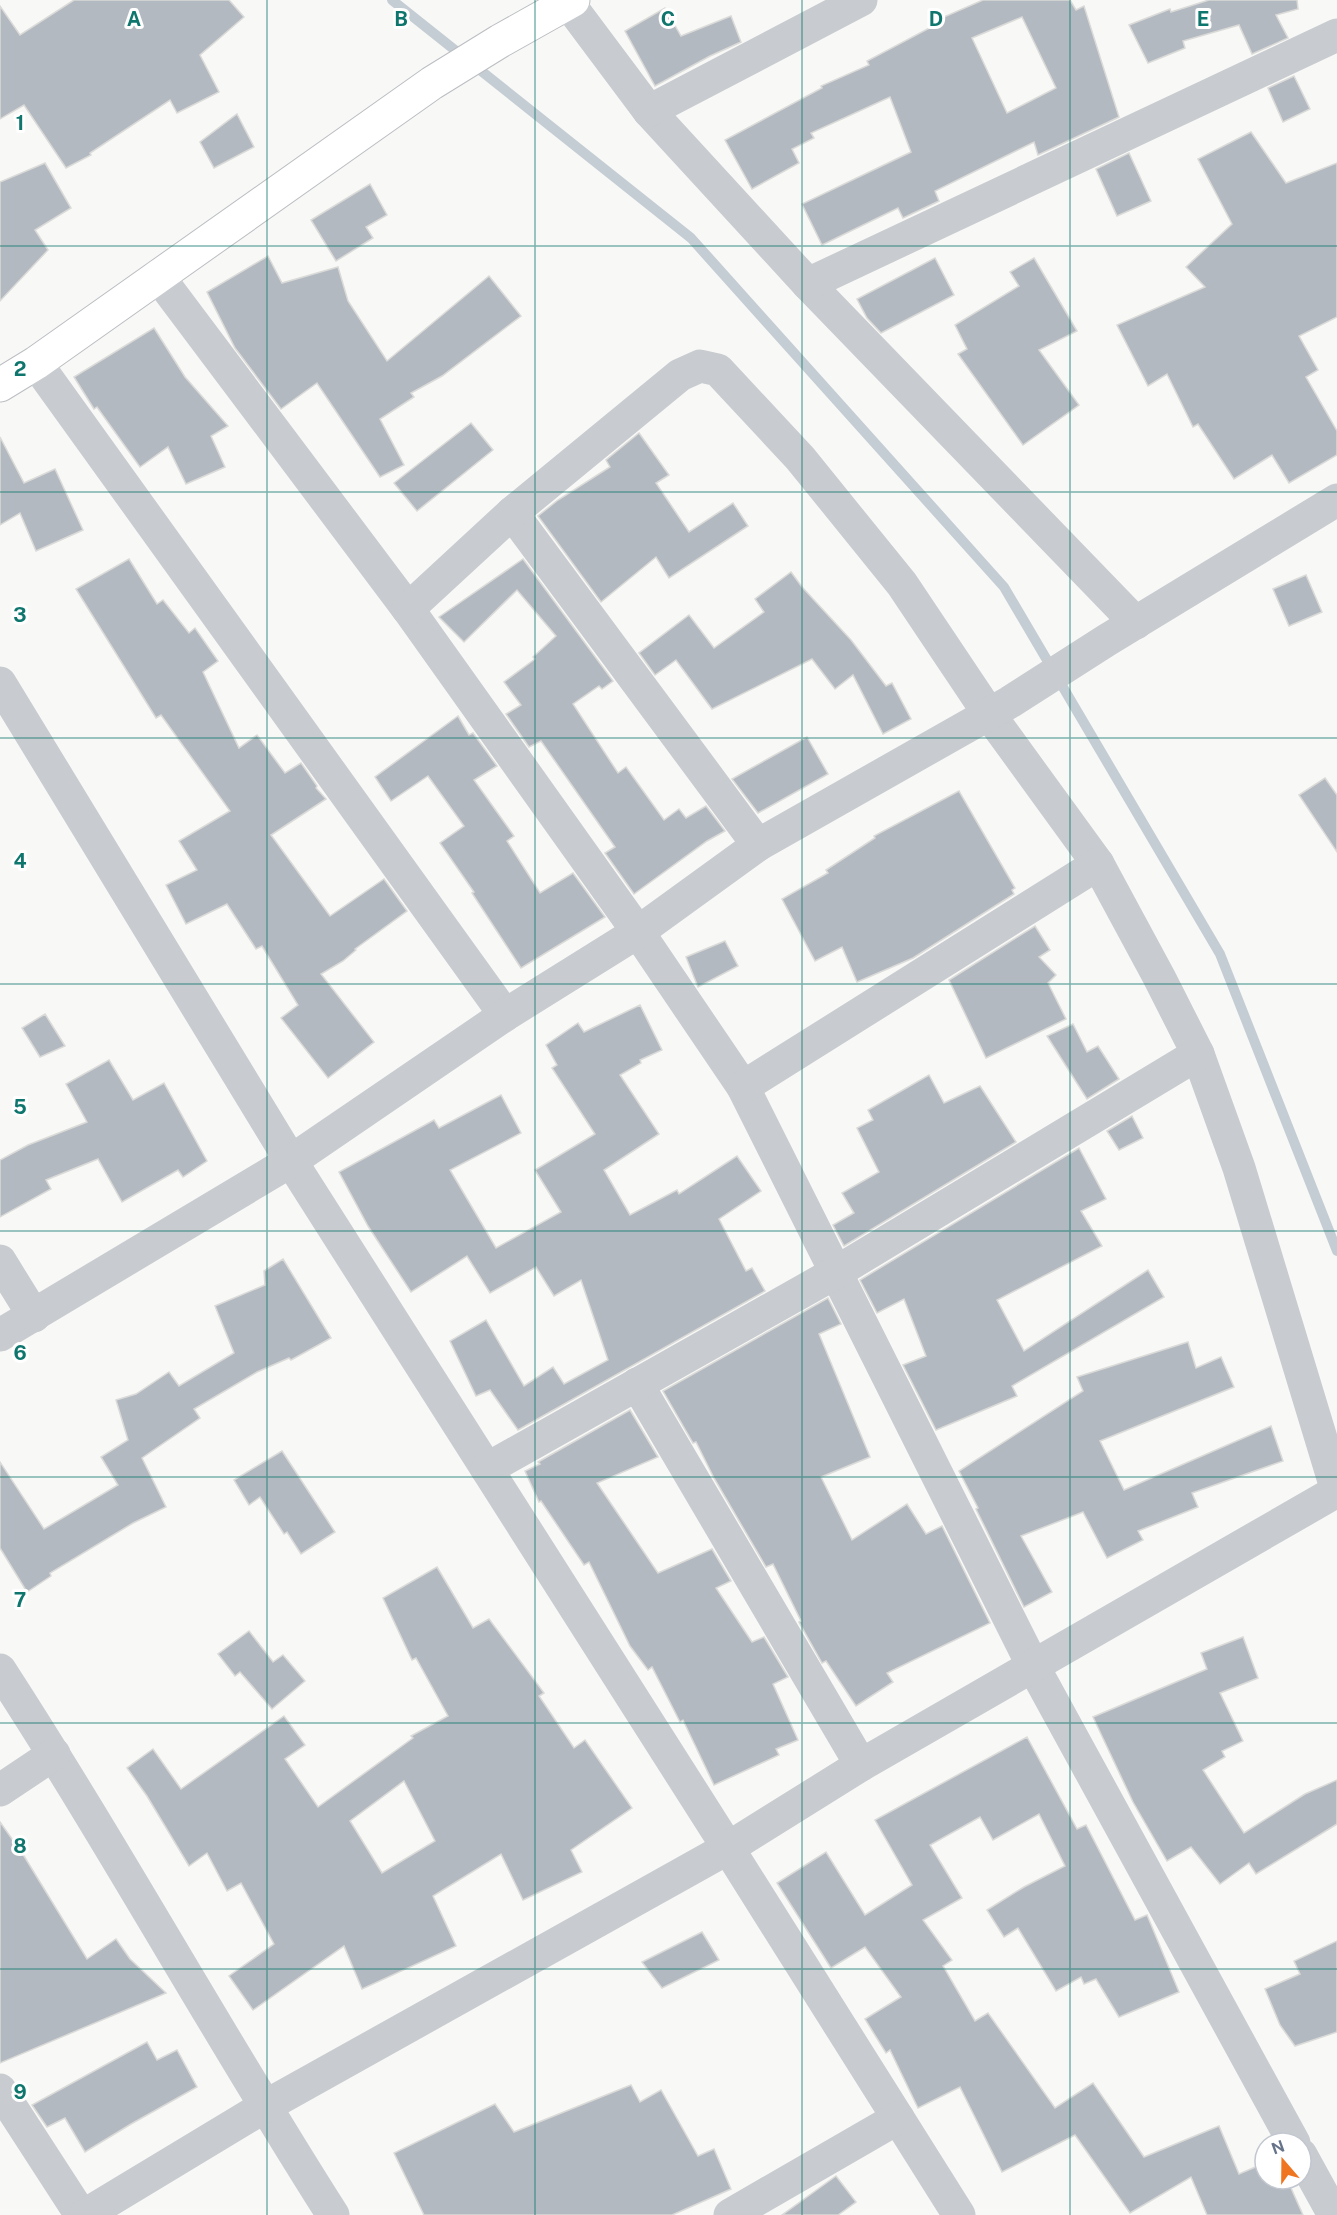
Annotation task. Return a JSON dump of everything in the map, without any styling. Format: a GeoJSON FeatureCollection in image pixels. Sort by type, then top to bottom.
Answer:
{"type":"FeatureCollection","features":[{"type":"Feature","properties":{"kind":"main road"},"geometry":{"type":"LineString","coordinates":[[0,385],[36,363],[432,83],[569,1]]}},
{"type":"Feature","properties":{"kind":"street"},"geometry":{"type":"LineString","coordinates":[[650,111],[861,0]]}},
{"type":"Feature","properties":{"kind":"street"},"geometry":{"type":"LineString","coordinates":[[569,1],[650,111],[808,284],[1136,623]]}},
{"type":"Feature","properties":{"kind":"street"},"geometry":{"type":"LineString","coordinates":[[808,284],[1337,35]]}},
{"type":"Feature","properties":{"kind":"street"},"geometry":{"type":"LineString","coordinates":[[158,276],[408,609],[639,932],[743,1087],[1033,1666],[1287,2131]]}},
{"type":"Feature","properties":{"kind":"street"},"geometry":{"type":"LineString","coordinates":[[36,363],[505,1015]]}},
{"type":"Feature","properties":{"kind":"street"},"geometry":{"type":"LineString","coordinates":[[0,2090],[83,2215],[264,2107],[729,1848],[861,1765],[1337,1491],[1239,1168],[1198,1054],[1098,864],[999,708],[800,458],[718,370],[700,366],[680,375],[512,513],[408,609]]}},
{"type":"Feature","properties":{"kind":"street"},"geometry":{"type":"LineString","coordinates":[[0,1335],[291,1161],[505,1015],[639,932],[758,845],[999,708],[1337,500]]}},
{"type":"Feature","properties":{"kind":"street"},"geometry":{"type":"LineString","coordinates":[[512,513],[758,845]]}},
{"type":"Feature","properties":{"kind":"street"},"geometry":{"type":"LineString","coordinates":[[0,683],[291,1161],[960,2215]]}},
{"type":"Feature","properties":{"kind":"street"},"geometry":{"type":"LineString","coordinates":[[743,1087],[1098,864]]}},
{"type":"Feature","properties":{"kind":"street"},"geometry":{"type":"LineString","coordinates":[[487,1469],[835,1273],[1198,1054]]}},
{"type":"Feature","properties":{"kind":"street"},"geometry":{"type":"LineString","coordinates":[[0,1261],[34,1316]]}},
{"type":"Feature","properties":{"kind":"street"},"geometry":{"type":"LineString","coordinates":[[637,1384],[861,1765]]}},
{"type":"Feature","properties":{"kind":"street"},"geometry":{"type":"LineString","coordinates":[[0,1670],[54,1754],[264,2107],[333,2215]]}},
{"type":"Feature","properties":{"kind":"street"},"geometry":{"type":"LineString","coordinates":[[0,1790],[54,1754]]}},
{"type":"Feature","properties":{"kind":"street"},"geometry":{"type":"LineString","coordinates":[[730,2215],[897,2118]]}},
{"type":"Feature","properties":{"kind":"street"},"geometry":{"type":"LineString","coordinates":[[1313,2177],[1334,2215]]}},
{"type":"Feature","properties":{"kind":"building"},"geometry":{"type":"Polygon","coordinates":[[[74,0],[229,0],[244,17],[200,55],[219,92],[177,113],[170,100],[90,153],[91,155],[66,168],[24,105],[0,119],[0,6],[20,35],[74,0]]]}},
{"type":"Feature","properties":{"kind":"building"},"geometry":{"type":"Polygon","coordinates":[[[983,0],[1070,0],[1076,10],[1084,6],[1119,117],[1038,155],[1034,142],[935,191],[939,201],[903,218],[898,208],[822,245],[802,204],[911,152],[890,97],[811,133],[814,138],[792,149],[799,163],[752,189],[725,140],[822,88],[821,86],[869,65],[867,61],[939,23],[937,20],[983,0]],[[1022,17],[972,38],[1007,113],[1056,88],[1022,17]]]}},
{"type":"Feature","properties":{"kind":"building"},"geometry":{"type":"Polygon","coordinates":[[[1209,0],[1297,0],[1298,9],[1276,15],[1288,38],[1252,54],[1239,25],[1183,41],[1185,48],[1148,63],[1129,25],[1170,9],[1171,12],[1209,0]]]}},
{"type":"Feature","properties":{"kind":"building"},"geometry":{"type":"Polygon","coordinates":[[[665,8],[681,36],[731,16],[741,42],[655,86],[625,31],[665,8]]]}},
{"type":"Feature","properties":{"kind":"building"},"geometry":{"type":"Polygon","coordinates":[[[1294,76],[1310,109],[1283,122],[1268,88],[1294,76]]]}},
{"type":"Feature","properties":{"kind":"building"},"geometry":{"type":"Polygon","coordinates":[[[237,114],[254,147],[214,168],[200,142],[237,114]]]}},
{"type":"Feature","properties":{"kind":"building"},"geometry":{"type":"Polygon","coordinates":[[[1251,132],[1286,183],[1337,163],[1337,317],[1299,336],[1318,370],[1306,377],[1337,431],[1337,455],[1289,483],[1272,455],[1234,479],[1198,424],[1193,427],[1167,374],[1148,386],[1117,325],[1205,287],[1186,267],[1232,224],[1198,159],[1251,132]]]}},
{"type":"Feature","properties":{"kind":"building"},"geometry":{"type":"Polygon","coordinates":[[[1129,153],[1151,201],[1117,216],[1096,169],[1129,153]]]}},
{"type":"Feature","properties":{"kind":"building"},"geometry":{"type":"Polygon","coordinates":[[[45,163],[71,208],[35,230],[48,250],[0,301],[0,182],[45,163]]]}},
{"type":"Feature","properties":{"kind":"building"},"geometry":{"type":"Polygon","coordinates":[[[370,184],[387,215],[366,227],[373,238],[336,261],[311,220],[370,184]]]}},
{"type":"Feature","properties":{"kind":"building"},"geometry":{"type":"Polygon","coordinates":[[[268,256],[282,283],[338,267],[348,301],[387,361],[489,276],[521,316],[442,376],[411,393],[414,397],[380,419],[404,465],[380,477],[317,383],[281,409],[235,348],[207,292],[268,256]]]}},
{"type":"Feature","properties":{"kind":"building"},"geometry":{"type":"Polygon","coordinates":[[[935,258],[954,295],[881,333],[867,318],[857,299],[935,258]]]}},
{"type":"Feature","properties":{"kind":"building"},"geometry":{"type":"Polygon","coordinates":[[[1034,258],[1077,331],[1039,350],[1079,405],[1023,445],[958,354],[967,349],[955,325],[1019,286],[1010,272],[1034,258]]]}},
{"type":"Feature","properties":{"kind":"building"},"geometry":{"type":"Polygon","coordinates":[[[154,328],[185,377],[228,426],[211,436],[225,467],[186,484],[168,447],[140,467],[97,407],[94,409],[74,377],[154,328]]]}},
{"type":"Feature","properties":{"kind":"building"},"geometry":{"type":"Polygon","coordinates":[[[471,423],[493,450],[417,511],[394,483],[471,423]]]}},
{"type":"Feature","properties":{"kind":"building"},"geometry":{"type":"Polygon","coordinates":[[[639,433],[669,475],[656,483],[689,532],[733,503],[748,526],[669,578],[656,557],[601,602],[538,516],[558,500],[610,467],[606,460],[639,433]]]}},
{"type":"Feature","properties":{"kind":"building"},"geometry":{"type":"Polygon","coordinates":[[[0,437],[24,483],[55,469],[83,530],[36,551],[20,513],[0,525],[0,437]]]}},
{"type":"Feature","properties":{"kind":"building"},"geometry":{"type":"Polygon","coordinates":[[[129,559],[157,604],[163,600],[189,633],[195,628],[218,661],[203,672],[239,748],[257,735],[285,773],[301,763],[317,786],[316,788],[326,799],[271,835],[330,916],[384,879],[407,911],[355,949],[343,961],[321,974],[374,1042],[328,1078],[281,1018],[298,1005],[262,946],[256,949],[227,904],[186,924],[166,885],[197,870],[179,841],[230,811],[161,715],[156,718],[76,589],[129,559]]]}},
{"type":"Feature","properties":{"kind":"building"},"geometry":{"type":"Polygon","coordinates":[[[523,559],[613,681],[602,689],[599,686],[573,704],[618,773],[626,767],[664,820],[679,809],[686,818],[706,806],[725,831],[707,841],[634,894],[605,853],[615,847],[541,741],[529,747],[506,714],[521,705],[504,682],[535,659],[533,657],[556,636],[517,590],[464,642],[439,617],[523,559]]]}},
{"type":"Feature","properties":{"kind":"building"},"geometry":{"type":"Polygon","coordinates":[[[791,572],[851,640],[886,686],[892,683],[911,719],[883,734],[853,675],[835,689],[812,659],[712,709],[676,660],[655,675],[639,653],[689,615],[714,648],[764,612],[755,599],[791,572]]]}},
{"type":"Feature","properties":{"kind":"building"},"geometry":{"type":"Polygon","coordinates":[[[1306,575],[1322,612],[1289,626],[1273,589],[1306,575]]]}},
{"type":"Feature","properties":{"kind":"building"},"geometry":{"type":"Polygon","coordinates":[[[458,716],[469,735],[473,733],[497,766],[474,780],[514,836],[507,841],[540,893],[573,873],[605,917],[521,968],[472,893],[474,892],[440,843],[464,826],[428,776],[391,801],[375,777],[458,716]]]}},
{"type":"Feature","properties":{"kind":"building"},"geometry":{"type":"Polygon","coordinates":[[[807,737],[828,774],[758,813],[732,779],[807,737]]]}},
{"type":"Feature","properties":{"kind":"building"},"geometry":{"type":"Polygon","coordinates":[[[1325,778],[1337,795],[1337,852],[1299,795],[1325,778]]]}},
{"type":"Feature","properties":{"kind":"building"},"geometry":{"type":"Polygon","coordinates":[[[959,791],[1015,888],[1012,890],[1014,894],[913,958],[857,982],[842,947],[815,961],[782,899],[828,873],[826,870],[875,838],[874,836],[959,791]]]}},
{"type":"Feature","properties":{"kind":"building"},"geometry":{"type":"Polygon","coordinates":[[[1035,926],[1050,950],[1039,957],[1056,975],[1048,983],[1066,1019],[986,1058],[949,980],[1035,926]]]}},
{"type":"Feature","properties":{"kind":"building"},"geometry":{"type":"Polygon","coordinates":[[[725,941],[738,966],[698,987],[686,957],[725,941]]]}},
{"type":"Feature","properties":{"kind":"building"},"geometry":{"type":"Polygon","coordinates":[[[640,1005],[662,1050],[640,1060],[641,1063],[620,1075],[659,1134],[604,1170],[630,1215],[677,1190],[679,1194],[737,1156],[761,1191],[719,1219],[746,1271],[752,1268],[765,1291],[518,1430],[490,1390],[476,1396],[450,1341],[486,1320],[524,1386],[553,1367],[564,1384],[608,1360],[581,1280],[554,1296],[536,1267],[490,1293],[467,1256],[411,1292],[368,1226],[339,1172],[434,1120],[439,1128],[501,1095],[521,1133],[450,1170],[496,1248],[561,1212],[535,1170],[595,1134],[552,1068],[557,1065],[546,1045],[578,1023],[584,1032],[640,1005]]]}},
{"type":"Feature","properties":{"kind":"building"},"geometry":{"type":"Polygon","coordinates":[[[45,1014],[65,1046],[40,1057],[22,1028],[45,1014]]]}},
{"type":"Feature","properties":{"kind":"building"},"geometry":{"type":"Polygon","coordinates":[[[1073,1024],[1087,1052],[1098,1046],[1119,1079],[1087,1099],[1047,1036],[1073,1024]]]}},
{"type":"Feature","properties":{"kind":"building"},"geometry":{"type":"Polygon","coordinates":[[[109,1060],[133,1100],[164,1083],[207,1161],[183,1177],[178,1170],[122,1202],[98,1159],[46,1180],[51,1189],[0,1217],[0,1160],[28,1145],[87,1122],[66,1084],[109,1060]]]}},
{"type":"Feature","properties":{"kind":"building"},"geometry":{"type":"Polygon","coordinates":[[[929,1075],[944,1103],[980,1086],[1016,1142],[844,1246],[833,1225],[854,1213],[842,1193],[879,1172],[857,1128],[873,1120],[868,1110],[929,1075]]]}},
{"type":"Feature","properties":{"kind":"building"},"geometry":{"type":"Polygon","coordinates":[[[1132,1116],[1143,1138],[1119,1150],[1107,1131],[1132,1116]]]}},
{"type":"Feature","properties":{"kind":"building"},"geometry":{"type":"Polygon","coordinates":[[[1079,1148],[1106,1199],[1081,1211],[1102,1246],[997,1300],[1024,1351],[1148,1270],[1164,1297],[1012,1386],[1017,1396],[936,1430],[903,1365],[926,1356],[904,1299],[877,1313],[860,1280],[1079,1148]]]}},
{"type":"Feature","properties":{"kind":"building"},"geometry":{"type":"Polygon","coordinates":[[[283,1259],[331,1338],[291,1360],[289,1358],[257,1372],[194,1409],[200,1418],[142,1458],[166,1507],[133,1523],[50,1573],[51,1576],[27,1592],[0,1548],[0,1462],[44,1529],[118,1485],[101,1457],[128,1440],[116,1400],[136,1394],[169,1372],[179,1386],[234,1353],[215,1306],[265,1285],[264,1271],[283,1259]]]}},
{"type":"Feature","properties":{"kind":"building"},"geometry":{"type":"Polygon","coordinates":[[[828,1298],[841,1324],[819,1334],[870,1457],[821,1477],[852,1540],[907,1504],[926,1534],[942,1526],[990,1623],[887,1673],[893,1682],[856,1706],[826,1661],[822,1663],[799,1622],[801,1621],[773,1564],[766,1567],[714,1478],[696,1442],[693,1443],[663,1391],[828,1298]]]}},
{"type":"Feature","properties":{"kind":"building"},"geometry":{"type":"Polygon","coordinates":[[[1188,1342],[1196,1368],[1221,1357],[1234,1387],[1100,1441],[1124,1490],[1271,1426],[1283,1461],[1192,1493],[1198,1507],[1138,1531],[1143,1540],[1107,1558],[1083,1512],[1021,1536],[1052,1592],[1024,1607],[959,1471],[1083,1391],[1077,1377],[1188,1342]]]}},
{"type":"Feature","properties":{"kind":"building"},"geometry":{"type":"Polygon","coordinates":[[[630,1410],[658,1457],[597,1483],[658,1573],[712,1549],[731,1581],[716,1588],[752,1642],[764,1637],[788,1677],[773,1684],[798,1740],[776,1749],[779,1755],[714,1785],[683,1720],[680,1722],[652,1667],[648,1670],[630,1646],[589,1562],[584,1565],[541,1501],[539,1502],[525,1471],[630,1410]]]}},
{"type":"Feature","properties":{"kind":"building"},"geometry":{"type":"Polygon","coordinates":[[[282,1451],[335,1532],[301,1554],[287,1532],[284,1534],[260,1497],[249,1505],[234,1480],[282,1451]]]}},
{"type":"Feature","properties":{"kind":"building"},"geometry":{"type":"Polygon","coordinates":[[[437,1567],[473,1628],[489,1619],[544,1693],[539,1696],[574,1748],[585,1740],[632,1808],[571,1850],[582,1872],[523,1900],[501,1854],[433,1896],[456,1946],[362,1989],[344,1946],[253,2010],[229,1976],[274,1944],[241,1883],[227,1891],[207,1853],[189,1866],[147,1796],[127,1768],[153,1749],[181,1789],[284,1716],[305,1745],[285,1759],[318,1807],[413,1738],[411,1736],[448,1716],[416,1658],[412,1660],[383,1598],[437,1567]],[[404,1781],[350,1821],[382,1873],[435,1841],[404,1781]]]}},
{"type":"Feature","properties":{"kind":"building"},"geometry":{"type":"Polygon","coordinates":[[[249,1631],[273,1662],[283,1655],[305,1681],[272,1709],[240,1672],[235,1676],[218,1654],[249,1631]]]}},
{"type":"Feature","properties":{"kind":"building"},"geometry":{"type":"Polygon","coordinates":[[[1243,1637],[1258,1678],[1220,1693],[1243,1741],[1222,1751],[1225,1757],[1203,1770],[1244,1833],[1305,1794],[1337,1780],[1337,1824],[1256,1874],[1249,1863],[1220,1884],[1191,1847],[1167,1861],[1133,1802],[1093,1717],[1207,1669],[1201,1653],[1243,1637]]]}},
{"type":"Feature","properties":{"kind":"building"},"geometry":{"type":"Polygon","coordinates":[[[1027,1737],[1077,1829],[1086,1825],[1135,1920],[1147,1915],[1179,1992],[1119,2017],[1096,1979],[1084,1984],[1081,1977],[1056,1991],[1018,1928],[1004,1937],[987,1910],[1024,1887],[1065,1866],[1039,1814],[993,1840],[980,1817],[930,1845],[962,1898],[923,1920],[952,1960],[943,1966],[975,2021],[988,2013],[1055,2108],[1093,2083],[1144,2157],[1219,2126],[1239,2174],[1253,2168],[1253,2191],[1292,2191],[1303,2215],[1207,2215],[1191,2177],[1130,2213],[1075,2135],[1002,2172],[960,2087],[918,2108],[890,2050],[886,2053],[865,2019],[901,1997],[865,1947],[831,1968],[777,1883],[826,1852],[865,1915],[912,1885],[875,1820],[1027,1737]]]}},
{"type":"Feature","properties":{"kind":"building"},"geometry":{"type":"Polygon","coordinates":[[[0,1822],[24,1856],[87,1959],[116,1939],[130,1959],[166,1993],[0,2063],[0,1822]]]}},
{"type":"Feature","properties":{"kind":"building"},"geometry":{"type":"Polygon","coordinates":[[[702,1932],[719,1960],[662,1988],[642,1962],[702,1932]]]}},
{"type":"Feature","properties":{"kind":"building"},"geometry":{"type":"Polygon","coordinates":[[[1337,1941],[1337,2032],[1295,2046],[1280,2025],[1265,1989],[1300,1974],[1294,1961],[1337,1941]]]}},
{"type":"Feature","properties":{"kind":"building"},"geometry":{"type":"Polygon","coordinates":[[[147,2042],[157,2060],[177,2050],[197,2087],[85,2152],[65,2118],[47,2127],[32,2105],[147,2042]]]}},
{"type":"Feature","properties":{"kind":"building"},"geometry":{"type":"Polygon","coordinates":[[[631,2085],[640,2102],[661,2090],[698,2156],[714,2149],[731,2189],[672,2215],[424,2215],[394,2153],[495,2104],[514,2132],[631,2085]]]}},
{"type":"Feature","properties":{"kind":"building"},"geometry":{"type":"Polygon","coordinates":[[[836,2176],[856,2202],[838,2215],[782,2215],[836,2176]]]}},
{"type":"Feature","properties":{"kind":"waterway"},"geometry":{"type":"LineString","coordinates":[[392,0],[691,238],[1004,587],[1220,954],[1337,1251]]}}]}
